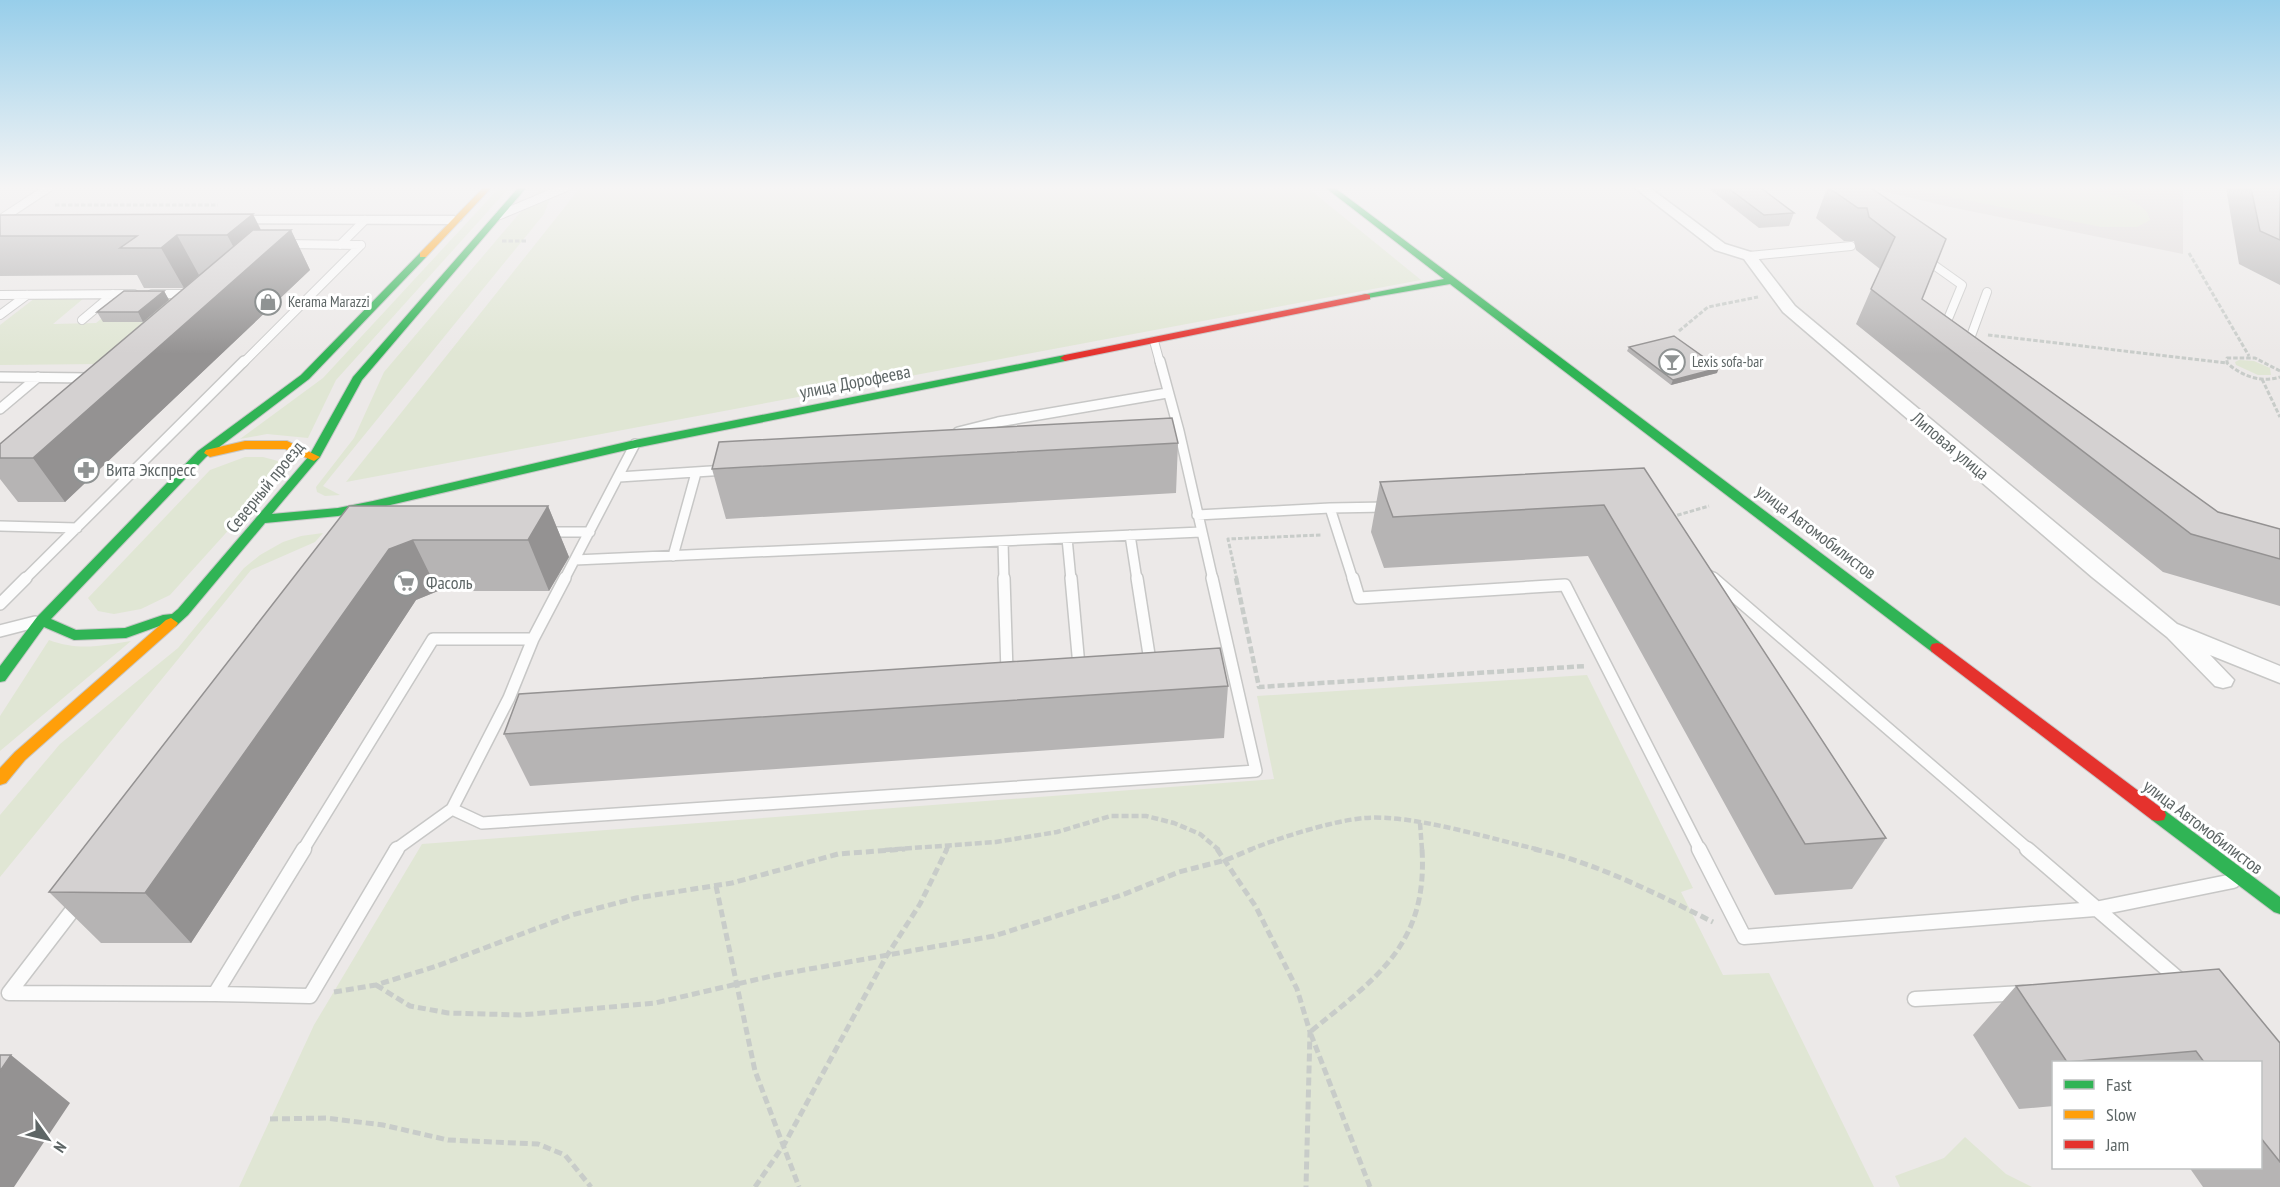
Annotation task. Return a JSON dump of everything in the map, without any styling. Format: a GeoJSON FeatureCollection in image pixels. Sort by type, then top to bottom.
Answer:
{"type":"FeatureCollection","features":[{"type":"Feature","properties":{"kind":"street"},"geometry":{"type":"LineString","coordinates":[[0,677],[42,621],[202,454],[305,377],[396,285],[433,243]]}},
{"type":"Feature","properties":{"kind":"street","name":"Северный проезд"},"geometry":{"type":"LineString","coordinates":[[0,779],[20,756],[183,612],[264,519],[314,457],[357,379],[473,243]]}},
{"type":"Feature","properties":{"kind":"street","name":"улица Автомобилистов"},"geometry":{"type":"LineString","coordinates":[[1404,243],[2280,907]]}},
{"type":"Feature","properties":{"kind":"street"},"geometry":{"type":"LineString","coordinates":[[1715,243],[1749,256]]}},
{"type":"Feature","properties":{"kind":"street","name":"Липовая улица"},"geometry":{"type":"LineString","coordinates":[[1749,256],[1789,309],[2169,628],[2280,675]]}},
{"type":"Feature","properties":{"kind":"street","name":"улица Дорофеева"},"geometry":{"type":"LineString","coordinates":[[264,519],[338,512],[373,505],[635,444],[1453,280]]}},
{"type":"Feature","properties":{"kind":"street"},"geometry":{"type":"LineString","coordinates":[[202,454],[246,445],[287,445],[314,457]]}},
{"type":"Feature","properties":{"kind":"street"},"geometry":{"type":"LineString","coordinates":[[42,621],[74,635],[126,633],[183,612]]}},
{"type":"Feature","properties":{"kind":"street"},"geometry":{"type":"LineString","coordinates":[[2169,628],[2223,680]]}},
{"type":"Feature","properties":{"kind":"lane"},"geometry":{"type":"LineString","coordinates":[[0,604],[361,245],[273,244]]}},
{"type":"Feature","properties":{"kind":"lane"},"geometry":{"type":"LineString","coordinates":[[1749,256],[1851,246]]}},
{"type":"Feature","properties":{"kind":"lane"},"geometry":{"type":"LineString","coordinates":[[1918,253],[1962,285],[1939,341]]}},
{"type":"Feature","properties":{"kind":"lane"},"geometry":{"type":"LineString","coordinates":[[1964,358],[1987,292]]}},
{"type":"Feature","properties":{"kind":"lane"},"geometry":{"type":"LineString","coordinates":[[82,320],[113,294]]}},
{"type":"Feature","properties":{"kind":"lane"},"geometry":{"type":"LineString","coordinates":[[0,295],[204,294],[195,302]]}},
{"type":"Feature","properties":{"kind":"lane"},"geometry":{"type":"LineString","coordinates":[[0,315],[27,295]]}},
{"type":"Feature","properties":{"kind":"lane"},"geometry":{"type":"LineString","coordinates":[[452,809],[482,823],[1256,771],[1225,657],[1179,431],[1154,341]]}},
{"type":"Feature","properties":{"kind":"lane"},"geometry":{"type":"LineString","coordinates":[[0,377],[106,378]]}},
{"type":"Feature","properties":{"kind":"lane"},"geometry":{"type":"LineString","coordinates":[[0,409],[38,377]]}},
{"type":"Feature","properties":{"kind":"lane"},"geometry":{"type":"LineString","coordinates":[[943,435],[998,422],[1167,393]]}},
{"type":"Feature","properties":{"kind":"lane"},"geometry":{"type":"LineString","coordinates":[[1167,432],[1179,431]]}},
{"type":"Feature","properties":{"kind":"lane"},"geometry":{"type":"LineString","coordinates":[[88,889],[9,993],[310,996],[393,852],[452,809],[515,697],[533,639],[635,444]]}},
{"type":"Feature","properties":{"kind":"lane"},"geometry":{"type":"LineString","coordinates":[[619,477],[732,470]]}},
{"type":"Feature","properties":{"kind":"lane"},"geometry":{"type":"LineString","coordinates":[[673,556],[696,473]]}},
{"type":"Feature","properties":{"kind":"lane"},"geometry":{"type":"LineString","coordinates":[[367,521],[373,505]]}},
{"type":"Feature","properties":{"kind":"lane"},"geometry":{"type":"LineString","coordinates":[[1197,515],[1401,507]]}},
{"type":"Feature","properties":{"kind":"lane"},"geometry":{"type":"LineString","coordinates":[[1330,508],[1359,598],[1564,585],[1744,937],[2095,909],[2242,879]]}},
{"type":"Feature","properties":{"kind":"lane"},"geometry":{"type":"LineString","coordinates":[[0,526],[77,528]]}},
{"type":"Feature","properties":{"kind":"lane"},"geometry":{"type":"LineString","coordinates":[[530,531],[590,532]]}},
{"type":"Feature","properties":{"kind":"lane"},"geometry":{"type":"LineString","coordinates":[[575,560],[1201,532]]}},
{"type":"Feature","properties":{"kind":"lane"},"geometry":{"type":"LineString","coordinates":[[1130,536],[1150,661]]}},
{"type":"Feature","properties":{"kind":"lane"},"geometry":{"type":"LineString","coordinates":[[1066,538],[1080,666]]}},
{"type":"Feature","properties":{"kind":"lane"},"geometry":{"type":"LineString","coordinates":[[1003,542],[1006,672]]}},
{"type":"Feature","properties":{"kind":"lane"},"geometry":{"type":"LineString","coordinates":[[1703,569],[2187,986],[2159,984]]}},
{"type":"Feature","properties":{"kind":"lane"},"geometry":{"type":"LineString","coordinates":[[0,632],[42,621]]}},
{"type":"Feature","properties":{"kind":"lane"},"geometry":{"type":"LineString","coordinates":[[215,994],[433,639],[533,639]]}},
{"type":"Feature","properties":{"kind":"lane"},"geometry":{"type":"LineString","coordinates":[[1915,999],[2043,991]]}},
{"type":"Feature","properties":{"kind":"path"},"geometry":{"type":"LineString","coordinates":[[2189,253],[2249,356]]}},
{"type":"Feature","properties":{"kind":"path"},"geometry":{"type":"LineString","coordinates":[[1678,331],[1708,307],[1716,304],[1737,300],[1727,305],[1716,304]]}},
{"type":"Feature","properties":{"kind":"path"},"geometry":{"type":"LineString","coordinates":[[1972,333],[2227,363],[2247,376],[2262,379],[2280,377]]}},
{"type":"Feature","properties":{"kind":"path"},"geometry":{"type":"LineString","coordinates":[[2227,363],[2227,358],[2235,355],[2249,356],[2262,360],[2280,371]]}},
{"type":"Feature","properties":{"kind":"path"},"geometry":{"type":"LineString","coordinates":[[2262,379],[2280,417]]}},
{"type":"Feature","properties":{"kind":"path"},"geometry":{"type":"LineString","coordinates":[[1661,520],[1740,497]]}},
{"type":"Feature","properties":{"kind":"path"},"geometry":{"type":"LineString","coordinates":[[1338,534],[1228,539],[1259,687],[1605,665]]}},
{"type":"Feature","properties":{"kind":"path"},"geometry":{"type":"LineString","coordinates":[[310,996],[376,985],[437,966],[572,915],[636,898],[717,886],[838,854],[996,842],[1057,832],[1111,816],[1146,816],[1200,834],[1221,852],[1256,907],[1297,989],[1310,1032],[1370,1187]]}},
{"type":"Feature","properties":{"kind":"path"},"geometry":{"type":"LineString","coordinates":[[376,985],[410,1005],[448,1013],[521,1015],[655,1003],[735,984],[994,936],[1122,895],[1179,872],[1226,860],[1278,838],[1363,818],[1401,819],[1561,855],[1641,886],[1744,937]]}},
{"type":"Feature","properties":{"kind":"path"},"geometry":{"type":"LineString","coordinates":[[1306,1187],[1310,1032],[1376,978],[1404,943],[1416,909],[1423,870],[1419,823]]}},
{"type":"Feature","properties":{"kind":"path"},"geometry":{"type":"LineString","coordinates":[[755,1187],[785,1143],[886,957],[920,904],[949,845]]}},
{"type":"Feature","properties":{"kind":"path"},"geometry":{"type":"LineString","coordinates":[[717,886],[735,984],[756,1073],[785,1143],[799,1187]]}},
{"type":"Feature","properties":{"kind":"path"},"geometry":{"type":"LineString","coordinates":[[270,1119],[326,1118],[383,1125],[448,1140],[538,1144],[565,1155],[591,1187]]}},
{"type":"Feature","properties":{"kind":"shaded area"},"geometry":{"type":"Polygon","coordinates":[[[2130,243],[2183,243],[2183,254],[2130,243]]]}},
{"type":"Feature","properties":{"kind":"green space"},"geometry":{"type":"Polygon","coordinates":[[[448,243],[459,243],[336,380],[308,438],[267,434],[240,439],[323,378],[448,243]]]}},
{"type":"Feature","properties":{"kind":"green space"},"geometry":{"type":"Polygon","coordinates":[[[494,243],[520,243],[323,486],[340,495],[325,496],[317,492],[316,487],[354,438],[384,372],[494,243]]]}},
{"type":"Feature","properties":{"kind":"green space"},"geometry":{"type":"Polygon","coordinates":[[[536,243],[1376,243],[1421,280],[346,482],[536,243]]]}},
{"type":"Feature","properties":{"kind":"green space"},"geometry":{"type":"Polygon","coordinates":[[[178,297],[102,364],[0,365],[0,325],[35,298],[84,298],[53,324],[96,323],[127,298],[178,297]]]}},
{"type":"Feature","properties":{"kind":"green space"},"geometry":{"type":"Polygon","coordinates":[[[2254,361],[2270,368],[2271,375],[2258,375],[2236,365],[2235,362],[2254,361]]]}},
{"type":"Feature","properties":{"kind":"green space"},"geometry":{"type":"Polygon","coordinates":[[[245,457],[263,457],[278,461],[280,473],[170,595],[141,609],[114,614],[98,611],[88,598],[210,470],[245,457]]]}},
{"type":"Feature","properties":{"kind":"green space"},"geometry":{"type":"Polygon","coordinates":[[[323,533],[315,542],[251,570],[0,877],[0,815],[60,744],[178,648],[244,568],[260,555],[283,542],[301,536],[323,533]]]}},
{"type":"Feature","properties":{"kind":"green space"},"geometry":{"type":"Polygon","coordinates":[[[49,640],[70,646],[100,646],[131,641],[0,751],[0,716],[49,640]]]}},
{"type":"Feature","properties":{"kind":"green space"},"geometry":{"type":"Polygon","coordinates":[[[1587,675],[1693,888],[1681,892],[1723,975],[1769,973],[1874,1187],[239,1187],[314,1025],[422,844],[1274,779],[1257,696],[1587,675]]]}},
{"type":"Feature","properties":{"kind":"green space"},"geometry":{"type":"Polygon","coordinates":[[[1965,1137],[2006,1174],[2032,1187],[1900,1187],[1895,1176],[1944,1158],[1965,1137]]]}},
{"type":"Feature","properties":{"kind":"building"},"geometry":{"type":"Polygon","coordinates":[[[127,243],[167,243],[161,248],[120,248],[127,243]]]}},
{"type":"Feature","properties":{"kind":"building"},"geometry":{"type":"Polygon","coordinates":[[[237,243],[276,243],[33,458],[0,458],[0,444],[237,243]]]}},
{"type":"Feature","properties":{"kind":"building"},"geometry":{"type":"Polygon","coordinates":[[[1892,243],[1944,243],[1922,299],[2218,512],[2280,529],[2280,559],[2191,534],[1871,289],[1892,243]]]}},
{"type":"Feature","properties":{"kind":"building"},"geometry":{"type":"Polygon","coordinates":[[[124,291],[164,291],[138,312],[97,312],[124,291]]]}},
{"type":"Feature","properties":{"kind":"building","name":"Lexis sofa-bar"},"geometry":{"type":"Polygon","coordinates":[[[1674,336],[1719,368],[1673,380],[1629,347],[1674,336]]]}},
{"type":"Feature","properties":{"kind":"building"},"geometry":{"type":"Polygon","coordinates":[[[1172,418],[1178,443],[712,469],[719,442],[1172,418]]]}},
{"type":"Feature","properties":{"kind":"building"},"geometry":{"type":"Polygon","coordinates":[[[1644,468],[1886,838],[1805,844],[1604,505],[1393,517],[1380,482],[1644,468]]]}},
{"type":"Feature","properties":{"kind":"building"},"geometry":{"type":"Polygon","coordinates":[[[349,506],[548,506],[528,540],[413,540],[389,549],[145,893],[49,892],[349,506]]]}},
{"type":"Feature","properties":{"kind":"building"},"geometry":{"type":"Polygon","coordinates":[[[1220,648],[1228,686],[504,734],[519,694],[1220,648]]]}},
{"type":"Feature","properties":{"kind":"building"},"geometry":{"type":"Polygon","coordinates":[[[2219,969],[2280,1043],[2280,1162],[2262,1140],[2262,1061],[2203,1061],[2196,1051],[2066,1061],[2016,986],[2219,969]]]}},
{"type":"Feature","properties":{"kind":"building"},"geometry":{"type":"Polygon","coordinates":[[[0,1055],[11,1055],[0,1071],[0,1055]]]}},
{"type":"Feature","properties":{"kind":"traffic: fast"},"geometry":{"type":"LineString","coordinates":[[171,623],[183,612],[314,457],[357,379],[474,243]]}},
{"type":"Feature","properties":{"kind":"traffic: fast"},"geometry":{"type":"LineString","coordinates":[[1403,243],[1937,648]]}},
{"type":"Feature","properties":{"kind":"traffic: fast"},"geometry":{"type":"LineString","coordinates":[[0,677],[42,620],[202,454],[305,377],[423,255]]}},
{"type":"Feature","properties":{"kind":"traffic: fast"},"geometry":{"type":"LineString","coordinates":[[1366,297],[1453,280]]}},
{"type":"Feature","properties":{"kind":"traffic: fast"},"geometry":{"type":"LineString","coordinates":[[264,519],[338,512],[373,505],[635,444],[1065,358]]}},
{"type":"Feature","properties":{"kind":"traffic: fast"},"geometry":{"type":"LineString","coordinates":[[42,620],[74,635],[126,633],[168,618]]}},
{"type":"Feature","properties":{"kind":"traffic: fast"},"geometry":{"type":"LineString","coordinates":[[2158,815],[2280,907]]}},
{"type":"Feature","properties":{"kind":"traffic: slow"},"geometry":{"type":"LineString","coordinates":[[423,255],[434,243]]}},
{"type":"Feature","properties":{"kind":"traffic: slow"},"geometry":{"type":"LineString","coordinates":[[210,453],[245,445],[287,445],[314,457]]}},
{"type":"Feature","properties":{"kind":"traffic: slow"},"geometry":{"type":"LineString","coordinates":[[0,779],[20,756],[171,623]]}},
{"type":"Feature","properties":{"kind":"traffic: jam"},"geometry":{"type":"LineString","coordinates":[[1065,358],[1366,297]]}},
{"type":"Feature","properties":{"kind":"traffic: jam"},"geometry":{"type":"LineString","coordinates":[[1937,648],[2158,815]]}},
{"type":"Feature","properties":{"kind":"place","name":"Kerama Marazzi"},"geometry":{"type":"Point","coordinates":[268,302]}},
{"type":"Feature","properties":{"kind":"place","name":"Lexis sofa-bar"},"geometry":{"type":"Point","coordinates":[1672,362]}},
{"type":"Feature","properties":{"kind":"place","name":"Вита Экспресс"},"geometry":{"type":"Point","coordinates":[86,470]}},
{"type":"Feature","properties":{"kind":"place","name":"Фасоль"},"geometry":{"type":"Point","coordinates":[406,583]}}]}
